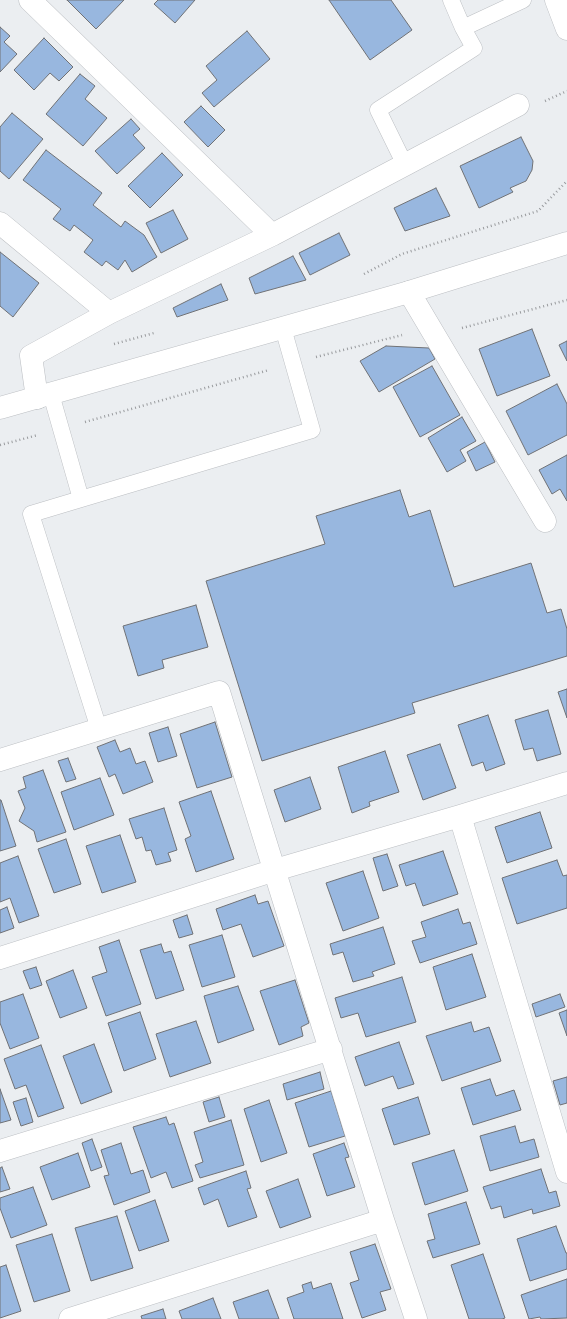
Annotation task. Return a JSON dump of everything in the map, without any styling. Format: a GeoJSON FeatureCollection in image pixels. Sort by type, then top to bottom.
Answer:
{"type":"FeatureCollection","features":[{"type":"Feature","properties":{"kind":"main road"},"geometry":{"type":"LineString","coordinates":[[30,0],[272,235]]}},
{"type":"Feature","properties":{"kind":"main road"},"geometry":{"type":"LineString","coordinates":[[556,0],[567,29]]}},
{"type":"Feature","properties":{"kind":"main road"},"geometry":{"type":"LineString","coordinates":[[44,396],[31,356],[109,313],[272,235],[518,105]]}},
{"type":"Feature","properties":{"kind":"main road"},"geometry":{"type":"LineString","coordinates":[[0,223],[109,313]]}},
{"type":"Feature","properties":{"kind":"main road"},"geometry":{"type":"LineString","coordinates":[[0,408],[409,292],[567,243]]}},
{"type":"Feature","properties":{"kind":"main road"},"geometry":{"type":"LineString","coordinates":[[409,292],[545,521]]}},
{"type":"Feature","properties":{"kind":"main road"},"geometry":{"type":"LineString","coordinates":[[0,760],[219,692],[383,1220],[416,1319]]}},
{"type":"Feature","properties":{"kind":"main road"},"geometry":{"type":"LineString","coordinates":[[0,958],[275,870],[567,783]]}},
{"type":"Feature","properties":{"kind":"main road"},"geometry":{"type":"LineString","coordinates":[[460,816],[567,1172]]}},
{"type":"Feature","properties":{"kind":"main road"},"geometry":{"type":"LineString","coordinates":[[0,1151],[331,1049]]}},
{"type":"Feature","properties":{"kind":"main road"},"geometry":{"type":"LineString","coordinates":[[70,1319],[383,1220]]}},
{"type":"Feature","properties":{"kind":"lane"},"geometry":{"type":"LineString","coordinates":[[405,166],[378,110],[474,48],[462,28],[450,0]]}},
{"type":"Feature","properties":{"kind":"lane"},"geometry":{"type":"LineString","coordinates":[[462,28],[524,0]]}},
{"type":"Feature","properties":{"kind":"lane"},"geometry":{"type":"LineString","coordinates":[[99,729],[32,514],[312,430],[283,328]]}},
{"type":"Feature","properties":{"kind":"lane"},"geometry":{"type":"LineString","coordinates":[[44,396],[81,499]]}},
{"type":"Feature","properties":{"kind":"path"},"geometry":{"type":"LineString","coordinates":[[543,102],[567,91]]}},
{"type":"Feature","properties":{"kind":"path"},"geometry":{"type":"LineString","coordinates":[[363,275],[402,254],[538,211],[567,181]]}},
{"type":"Feature","properties":{"kind":"path"},"geometry":{"type":"LineString","coordinates":[[108,345],[161,331]]}},
{"type":"Feature","properties":{"kind":"building"},"geometry":{"type":"Polygon","coordinates":[[[67,0],[124,0],[96,29],[67,0]]]}},
{"type":"Feature","properties":{"kind":"building"},"geometry":{"type":"Polygon","coordinates":[[[158,0],[195,0],[175,23],[154,4],[158,0]]]}},
{"type":"Feature","properties":{"kind":"building"},"geometry":{"type":"Polygon","coordinates":[[[329,0],[391,0],[412,30],[370,60],[329,0]]]}},
{"type":"Feature","properties":{"kind":"building"},"geometry":{"type":"Polygon","coordinates":[[[0,27],[10,36],[4,42],[17,54],[0,72],[0,27]]]}},
{"type":"Feature","properties":{"kind":"building"},"geometry":{"type":"Polygon","coordinates":[[[247,31],[270,59],[214,107],[202,93],[217,80],[206,66],[247,31]]]}},
{"type":"Feature","properties":{"kind":"building"},"geometry":{"type":"Polygon","coordinates":[[[44,38],[73,67],[59,81],[50,73],[34,90],[14,70],[44,38]]]}},
{"type":"Feature","properties":{"kind":"building"},"geometry":{"type":"Polygon","coordinates":[[[80,74],[95,86],[85,99],[107,118],[83,146],[46,114],[80,74]]]}},
{"type":"Feature","properties":{"kind":"building"},"geometry":{"type":"Polygon","coordinates":[[[201,106],[225,130],[208,147],[184,122],[201,106]]]}},
{"type":"Feature","properties":{"kind":"building"},"geometry":{"type":"Polygon","coordinates":[[[12,113],[43,139],[9,179],[0,171],[0,127],[12,113]]]}},
{"type":"Feature","properties":{"kind":"building"},"geometry":{"type":"Polygon","coordinates":[[[131,119],[140,129],[133,135],[145,148],[117,174],[95,151],[131,119]]]}},
{"type":"Feature","properties":{"kind":"building"},"geometry":{"type":"Polygon","coordinates":[[[521,137],[533,161],[532,170],[526,181],[510,188],[513,192],[479,208],[460,166],[521,137]]]}},
{"type":"Feature","properties":{"kind":"building"},"geometry":{"type":"Polygon","coordinates":[[[46,150],[102,193],[93,205],[121,227],[125,221],[144,235],[157,257],[132,272],[125,260],[118,270],[106,261],[102,266],[84,252],[93,240],[74,225],[70,231],[53,219],[61,209],[23,180],[46,150]]]}},
{"type":"Feature","properties":{"kind":"building"},"geometry":{"type":"Polygon","coordinates":[[[162,153],[183,175],[150,208],[128,186],[162,153]]]}},
{"type":"Feature","properties":{"kind":"building"},"geometry":{"type":"Polygon","coordinates":[[[436,188],[450,216],[405,231],[394,208],[436,188]]]}},
{"type":"Feature","properties":{"kind":"building"},"geometry":{"type":"Polygon","coordinates":[[[173,210],[188,239],[161,253],[146,223],[173,210]]]}},
{"type":"Feature","properties":{"kind":"building"},"geometry":{"type":"Polygon","coordinates":[[[339,233],[350,255],[310,275],[299,253],[339,233]]]}},
{"type":"Feature","properties":{"kind":"building"},"geometry":{"type":"Polygon","coordinates":[[[0,252],[39,283],[13,317],[0,306],[0,252]]]}},
{"type":"Feature","properties":{"kind":"building"},"geometry":{"type":"Polygon","coordinates":[[[293,256],[306,280],[255,294],[249,278],[293,256]]]}},
{"type":"Feature","properties":{"kind":"building"},"geometry":{"type":"Polygon","coordinates":[[[221,284],[228,300],[177,317],[173,308],[221,284]]]}},
{"type":"Feature","properties":{"kind":"building"},"geometry":{"type":"Polygon","coordinates":[[[532,329],[550,376],[497,396],[479,349],[532,329]]]}},
{"type":"Feature","properties":{"kind":"building"},"geometry":{"type":"Polygon","coordinates":[[[567,341],[567,361],[559,345],[567,341]]]}},
{"type":"Feature","properties":{"kind":"building"},"geometry":{"type":"Polygon","coordinates":[[[386,346],[429,348],[435,359],[379,392],[360,361],[386,346]]]}},
{"type":"Feature","properties":{"kind":"building"},"geometry":{"type":"Polygon","coordinates":[[[432,366],[460,415],[420,437],[393,387],[432,366]]]}},
{"type":"Feature","properties":{"kind":"building"},"geometry":{"type":"Polygon","coordinates":[[[557,384],[567,404],[567,435],[528,455],[506,411],[557,384]]]}},
{"type":"Feature","properties":{"kind":"building"},"geometry":{"type":"Polygon","coordinates":[[[462,417],[476,441],[460,450],[466,461],[447,472],[428,438],[462,417]]]}},
{"type":"Feature","properties":{"kind":"building"},"geometry":{"type":"Polygon","coordinates":[[[485,442],[495,462],[476,471],[467,452],[485,442]]]}},
{"type":"Feature","properties":{"kind":"building"},"geometry":{"type":"Polygon","coordinates":[[[567,455],[567,501],[560,489],[552,494],[539,470],[567,455]]]}},
{"type":"Feature","properties":{"kind":"building"},"geometry":{"type":"Polygon","coordinates":[[[400,490],[409,517],[430,510],[454,587],[531,563],[547,613],[561,609],[567,629],[567,656],[412,703],[415,713],[262,761],[206,581],[325,544],[316,516],[400,490]]]}},
{"type":"Feature","properties":{"kind":"building"},"geometry":{"type":"Polygon","coordinates":[[[196,605],[208,647],[162,660],[164,668],[138,676],[123,626],[196,605]]]}},
{"type":"Feature","properties":{"kind":"building"},"geometry":{"type":"Polygon","coordinates":[[[567,689],[567,718],[558,692],[567,689]]]}},
{"type":"Feature","properties":{"kind":"building"},"geometry":{"type":"Polygon","coordinates":[[[548,710],[561,754],[537,761],[533,748],[524,750],[515,720],[548,710]]]}},
{"type":"Feature","properties":{"kind":"building"},"geometry":{"type":"Polygon","coordinates":[[[488,715],[505,764],[486,771],[483,762],[472,766],[458,725],[488,715]]]}},
{"type":"Feature","properties":{"kind":"building"},"geometry":{"type":"Polygon","coordinates":[[[215,722],[232,777],[197,788],[180,734],[215,722]]]}},
{"type":"Feature","properties":{"kind":"building"},"geometry":{"type":"Polygon","coordinates":[[[168,727],[177,756],[158,762],[149,733],[168,727]]]}},
{"type":"Feature","properties":{"kind":"building"},"geometry":{"type":"Polygon","coordinates":[[[115,740],[120,752],[130,748],[136,764],[145,761],[153,782],[123,794],[115,774],[109,777],[97,747],[115,740]]]}},
{"type":"Feature","properties":{"kind":"building"},"geometry":{"type":"Polygon","coordinates":[[[440,744],[456,788],[423,800],[407,755],[440,744]]]}},
{"type":"Feature","properties":{"kind":"building"},"geometry":{"type":"Polygon","coordinates":[[[385,751],[399,792],[369,802],[370,806],[352,813],[338,767],[385,751]]]}},
{"type":"Feature","properties":{"kind":"building"},"geometry":{"type":"Polygon","coordinates":[[[68,758],[76,779],[66,782],[58,761],[68,758]]]}},
{"type":"Feature","properties":{"kind":"building"},"geometry":{"type":"Polygon","coordinates":[[[43,770],[66,832],[37,842],[34,831],[19,821],[25,808],[18,791],[26,788],[23,777],[43,770]]]}},
{"type":"Feature","properties":{"kind":"building"},"geometry":{"type":"Polygon","coordinates":[[[310,777],[321,809],[285,822],[274,790],[310,777]]]}},
{"type":"Feature","properties":{"kind":"building"},"geometry":{"type":"Polygon","coordinates":[[[100,778],[114,815],[74,830],[61,792],[100,778]]]}},
{"type":"Feature","properties":{"kind":"building"},"geometry":{"type":"Polygon","coordinates":[[[211,791],[234,859],[196,872],[185,839],[191,836],[179,802],[211,791]]]}},
{"type":"Feature","properties":{"kind":"building"},"geometry":{"type":"Polygon","coordinates":[[[0,800],[16,846],[0,851],[0,800]]]}},
{"type":"Feature","properties":{"kind":"building"},"geometry":{"type":"Polygon","coordinates":[[[164,808],[177,850],[168,853],[171,861],[156,865],[151,850],[146,851],[142,837],[136,839],[129,819],[164,808]]]}},
{"type":"Feature","properties":{"kind":"building"},"geometry":{"type":"Polygon","coordinates":[[[540,812],[552,848],[507,863],[495,827],[540,812]]]}},
{"type":"Feature","properties":{"kind":"building"},"geometry":{"type":"Polygon","coordinates":[[[120,835],[136,882],[102,893],[86,846],[120,835]]]}},
{"type":"Feature","properties":{"kind":"building"},"geometry":{"type":"Polygon","coordinates":[[[66,839],[81,884],[54,893],[38,849],[66,839]]]}},
{"type":"Feature","properties":{"kind":"building"},"geometry":{"type":"Polygon","coordinates":[[[443,851],[458,894],[423,906],[415,883],[406,886],[399,865],[443,851]]]}},
{"type":"Feature","properties":{"kind":"building"},"geometry":{"type":"Polygon","coordinates":[[[387,854],[398,886],[383,891],[373,858],[387,854]]]}},
{"type":"Feature","properties":{"kind":"building"},"geometry":{"type":"Polygon","coordinates":[[[18,856],[39,916],[19,923],[10,898],[0,902],[0,863],[18,856]]]}},
{"type":"Feature","properties":{"kind":"building"},"geometry":{"type":"Polygon","coordinates":[[[557,860],[563,876],[567,875],[567,908],[517,924],[502,878],[557,860]]]}},
{"type":"Feature","properties":{"kind":"building"},"geometry":{"type":"Polygon","coordinates":[[[363,871],[379,918],[343,931],[326,883],[363,871]]]}},
{"type":"Feature","properties":{"kind":"building"},"geometry":{"type":"Polygon","coordinates":[[[255,895],[258,904],[268,901],[284,946],[253,957],[241,924],[223,930],[216,909],[255,895]]]}},
{"type":"Feature","properties":{"kind":"building"},"geometry":{"type":"Polygon","coordinates":[[[7,907],[14,928],[0,933],[0,910],[7,907]]]}},
{"type":"Feature","properties":{"kind":"building"},"geometry":{"type":"Polygon","coordinates":[[[458,909],[463,924],[470,922],[477,944],[420,963],[412,941],[426,937],[421,922],[458,909]]]}},
{"type":"Feature","properties":{"kind":"building"},"geometry":{"type":"Polygon","coordinates":[[[187,915],[193,934],[179,938],[173,920],[187,915]]]}},
{"type":"Feature","properties":{"kind":"building"},"geometry":{"type":"Polygon","coordinates":[[[383,927],[395,964],[372,972],[374,976],[353,982],[343,952],[333,955],[330,944],[383,927]]]}},
{"type":"Feature","properties":{"kind":"building"},"geometry":{"type":"Polygon","coordinates":[[[222,935],[235,977],[202,987],[189,945],[222,935]]]}},
{"type":"Feature","properties":{"kind":"building"},"geometry":{"type":"Polygon","coordinates":[[[119,940],[141,1004],[106,1016],[92,977],[107,972],[99,947],[119,940]]]}},
{"type":"Feature","properties":{"kind":"building"},"geometry":{"type":"Polygon","coordinates":[[[161,944],[164,953],[171,951],[184,990],[156,999],[140,950],[161,944]]]}},
{"type":"Feature","properties":{"kind":"building"},"geometry":{"type":"Polygon","coordinates":[[[472,954],[486,997],[446,1010],[433,967],[472,954]]]}},
{"type":"Feature","properties":{"kind":"building"},"geometry":{"type":"Polygon","coordinates":[[[36,967],[42,985],[30,989],[23,971],[36,967]]]}},
{"type":"Feature","properties":{"kind":"building"},"geometry":{"type":"Polygon","coordinates":[[[73,970],[87,1008],[60,1018],[46,981],[73,970]]]}},
{"type":"Feature","properties":{"kind":"building"},"geometry":{"type":"Polygon","coordinates":[[[402,977],[416,1022],[366,1037],[358,1013],[341,1018],[335,998],[402,977]]]}},
{"type":"Feature","properties":{"kind":"building"},"geometry":{"type":"Polygon","coordinates":[[[295,980],[309,1023],[301,1027],[303,1036],[279,1045],[260,991],[295,980]]]}},
{"type":"Feature","properties":{"kind":"building"},"geometry":{"type":"Polygon","coordinates":[[[238,986],[254,1030],[218,1043],[204,996],[238,986]]]}},
{"type":"Feature","properties":{"kind":"building"},"geometry":{"type":"Polygon","coordinates":[[[23,994],[39,1038],[10,1049],[0,1023],[0,1002],[23,994]]]}},
{"type":"Feature","properties":{"kind":"building"},"geometry":{"type":"Polygon","coordinates":[[[560,994],[565,1007],[536,1017],[532,1004],[560,994]]]}},
{"type":"Feature","properties":{"kind":"building"},"geometry":{"type":"Polygon","coordinates":[[[567,1010],[567,1036],[559,1013],[567,1010]]]}},
{"type":"Feature","properties":{"kind":"building"},"geometry":{"type":"Polygon","coordinates":[[[140,1012],[156,1059],[124,1071],[108,1023],[140,1012]]]}},
{"type":"Feature","properties":{"kind":"building"},"geometry":{"type":"Polygon","coordinates":[[[196,1021],[211,1063],[170,1077],[156,1034],[196,1021]]]}},
{"type":"Feature","properties":{"kind":"building"},"geometry":{"type":"Polygon","coordinates":[[[471,1022],[474,1032],[489,1027],[501,1061],[442,1081],[426,1036],[471,1022]]]}},
{"type":"Feature","properties":{"kind":"building"},"geometry":{"type":"Polygon","coordinates":[[[399,1042],[414,1084],[398,1089],[393,1076],[365,1086],[355,1057],[399,1042]]]}},
{"type":"Feature","properties":{"kind":"building"},"geometry":{"type":"Polygon","coordinates":[[[94,1044],[112,1092],[81,1104],[63,1056],[94,1044]]]}},
{"type":"Feature","properties":{"kind":"building"},"geometry":{"type":"Polygon","coordinates":[[[41,1045],[64,1108],[38,1117],[26,1085],[15,1089],[4,1059],[41,1045]]]}},
{"type":"Feature","properties":{"kind":"building"},"geometry":{"type":"Polygon","coordinates":[[[320,1072],[324,1089],[287,1100],[283,1084],[320,1072]]]}},
{"type":"Feature","properties":{"kind":"building"},"geometry":{"type":"Polygon","coordinates":[[[567,1077],[567,1103],[560,1105],[553,1081],[567,1077]]]}},
{"type":"Feature","properties":{"kind":"building"},"geometry":{"type":"Polygon","coordinates":[[[490,1079],[496,1096],[514,1090],[521,1110],[473,1125],[461,1088],[490,1079]]]}},
{"type":"Feature","properties":{"kind":"building"},"geometry":{"type":"Polygon","coordinates":[[[0,1089],[11,1120],[0,1123],[0,1089]]]}},
{"type":"Feature","properties":{"kind":"building"},"geometry":{"type":"Polygon","coordinates":[[[331,1091],[345,1136],[309,1147],[295,1103],[331,1091]]]}},
{"type":"Feature","properties":{"kind":"building"},"geometry":{"type":"Polygon","coordinates":[[[219,1097],[225,1117],[209,1122],[203,1102],[219,1097]]]}},
{"type":"Feature","properties":{"kind":"building"},"geometry":{"type":"Polygon","coordinates":[[[418,1097],[430,1134],[394,1145],[382,1109],[418,1097]]]}},
{"type":"Feature","properties":{"kind":"building"},"geometry":{"type":"Polygon","coordinates":[[[26,1098],[33,1122],[21,1126],[13,1102],[26,1098]]]}},
{"type":"Feature","properties":{"kind":"building"},"geometry":{"type":"Polygon","coordinates":[[[269,1100],[287,1153],[261,1162],[244,1109],[269,1100]]]}},
{"type":"Feature","properties":{"kind":"building"},"geometry":{"type":"Polygon","coordinates":[[[166,1117],[169,1125],[174,1123],[193,1181],[172,1188],[166,1172],[151,1178],[133,1127],[166,1117]]]}},
{"type":"Feature","properties":{"kind":"building"},"geometry":{"type":"Polygon","coordinates":[[[231,1120],[244,1165],[200,1178],[195,1165],[203,1162],[194,1132],[231,1120]]]}},
{"type":"Feature","properties":{"kind":"building"},"geometry":{"type":"Polygon","coordinates":[[[515,1126],[520,1143],[534,1139],[539,1157],[490,1171],[480,1136],[515,1126]]]}},
{"type":"Feature","properties":{"kind":"building"},"geometry":{"type":"Polygon","coordinates":[[[92,1139],[102,1167],[91,1171],[82,1143],[92,1139]]]}},
{"type":"Feature","properties":{"kind":"building"},"geometry":{"type":"Polygon","coordinates":[[[121,1143],[131,1174],[143,1170],[150,1192],[114,1205],[104,1176],[109,1175],[101,1150],[121,1143]]]}},
{"type":"Feature","properties":{"kind":"building"},"geometry":{"type":"Polygon","coordinates":[[[344,1143],[349,1157],[345,1158],[355,1187],[327,1196],[313,1154],[344,1143]]]}},
{"type":"Feature","properties":{"kind":"building"},"geometry":{"type":"Polygon","coordinates":[[[454,1150],[468,1191],[425,1205],[412,1163],[454,1150]]]}},
{"type":"Feature","properties":{"kind":"building"},"geometry":{"type":"Polygon","coordinates":[[[78,1153],[90,1187],[52,1200],[40,1167],[78,1153]]]}},
{"type":"Feature","properties":{"kind":"building"},"geometry":{"type":"Polygon","coordinates":[[[2,1167],[10,1189],[0,1192],[0,1168],[2,1167]]]}},
{"type":"Feature","properties":{"kind":"building"},"geometry":{"type":"Polygon","coordinates":[[[541,1169],[549,1193],[556,1191],[560,1206],[533,1214],[532,1209],[504,1218],[501,1206],[491,1209],[483,1187],[541,1169]]]}},
{"type":"Feature","properties":{"kind":"building"},"geometry":{"type":"Polygon","coordinates":[[[246,1171],[251,1188],[247,1189],[257,1217],[228,1227],[218,1199],[204,1205],[198,1188],[246,1171]]]}},
{"type":"Feature","properties":{"kind":"building"},"geometry":{"type":"Polygon","coordinates":[[[298,1179],[311,1217],[280,1228],[266,1191],[298,1179]]]}},
{"type":"Feature","properties":{"kind":"building"},"geometry":{"type":"Polygon","coordinates":[[[33,1187],[47,1225],[11,1238],[0,1208],[0,1198],[33,1187]]]}},
{"type":"Feature","properties":{"kind":"building"},"geometry":{"type":"Polygon","coordinates":[[[155,1200],[169,1241],[139,1251],[125,1211],[155,1200]]]}},
{"type":"Feature","properties":{"kind":"building"},"geometry":{"type":"Polygon","coordinates":[[[466,1202],[480,1244],[433,1258],[427,1241],[435,1239],[428,1214],[466,1202]]]}},
{"type":"Feature","properties":{"kind":"building"},"geometry":{"type":"Polygon","coordinates":[[[117,1216],[133,1268],[91,1281],[75,1228],[117,1216]]]}},
{"type":"Feature","properties":{"kind":"building"},"geometry":{"type":"Polygon","coordinates":[[[556,1226],[567,1253],[567,1269],[530,1281],[517,1239],[556,1226]]]}},
{"type":"Feature","properties":{"kind":"building"},"geometry":{"type":"Polygon","coordinates":[[[52,1234],[70,1291],[34,1302],[16,1245],[52,1234]]]}},
{"type":"Feature","properties":{"kind":"building"},"geometry":{"type":"Polygon","coordinates":[[[375,1244],[391,1289],[380,1292],[386,1310],[362,1318],[350,1283],[359,1280],[350,1252],[375,1244]]]}},
{"type":"Feature","properties":{"kind":"building"},"geometry":{"type":"Polygon","coordinates":[[[483,1254],[505,1318],[502,1319],[469,1319],[451,1265],[483,1254]]]}},
{"type":"Feature","properties":{"kind":"building"},"geometry":{"type":"Polygon","coordinates":[[[6,1265],[21,1311],[0,1318],[0,1267],[6,1265]]]}},
{"type":"Feature","properties":{"kind":"building"},"geometry":{"type":"Polygon","coordinates":[[[567,1279],[567,1318],[541,1319],[540,1317],[529,1319],[521,1295],[567,1279]]]}},
{"type":"Feature","properties":{"kind":"building"},"geometry":{"type":"Polygon","coordinates":[[[311,1282],[313,1289],[331,1283],[343,1319],[294,1319],[287,1298],[304,1292],[302,1285],[311,1282]]]}},
{"type":"Feature","properties":{"kind":"building"},"geometry":{"type":"Polygon","coordinates":[[[268,1290],[279,1319],[239,1319],[233,1302],[268,1290]]]}},
{"type":"Feature","properties":{"kind":"building"},"geometry":{"type":"Polygon","coordinates":[[[213,1298],[221,1319],[182,1319],[179,1311],[213,1298]]]}},
{"type":"Feature","properties":{"kind":"building"},"geometry":{"type":"Polygon","coordinates":[[[163,1309],[166,1319],[142,1319],[141,1316],[163,1309]]]}}]}
